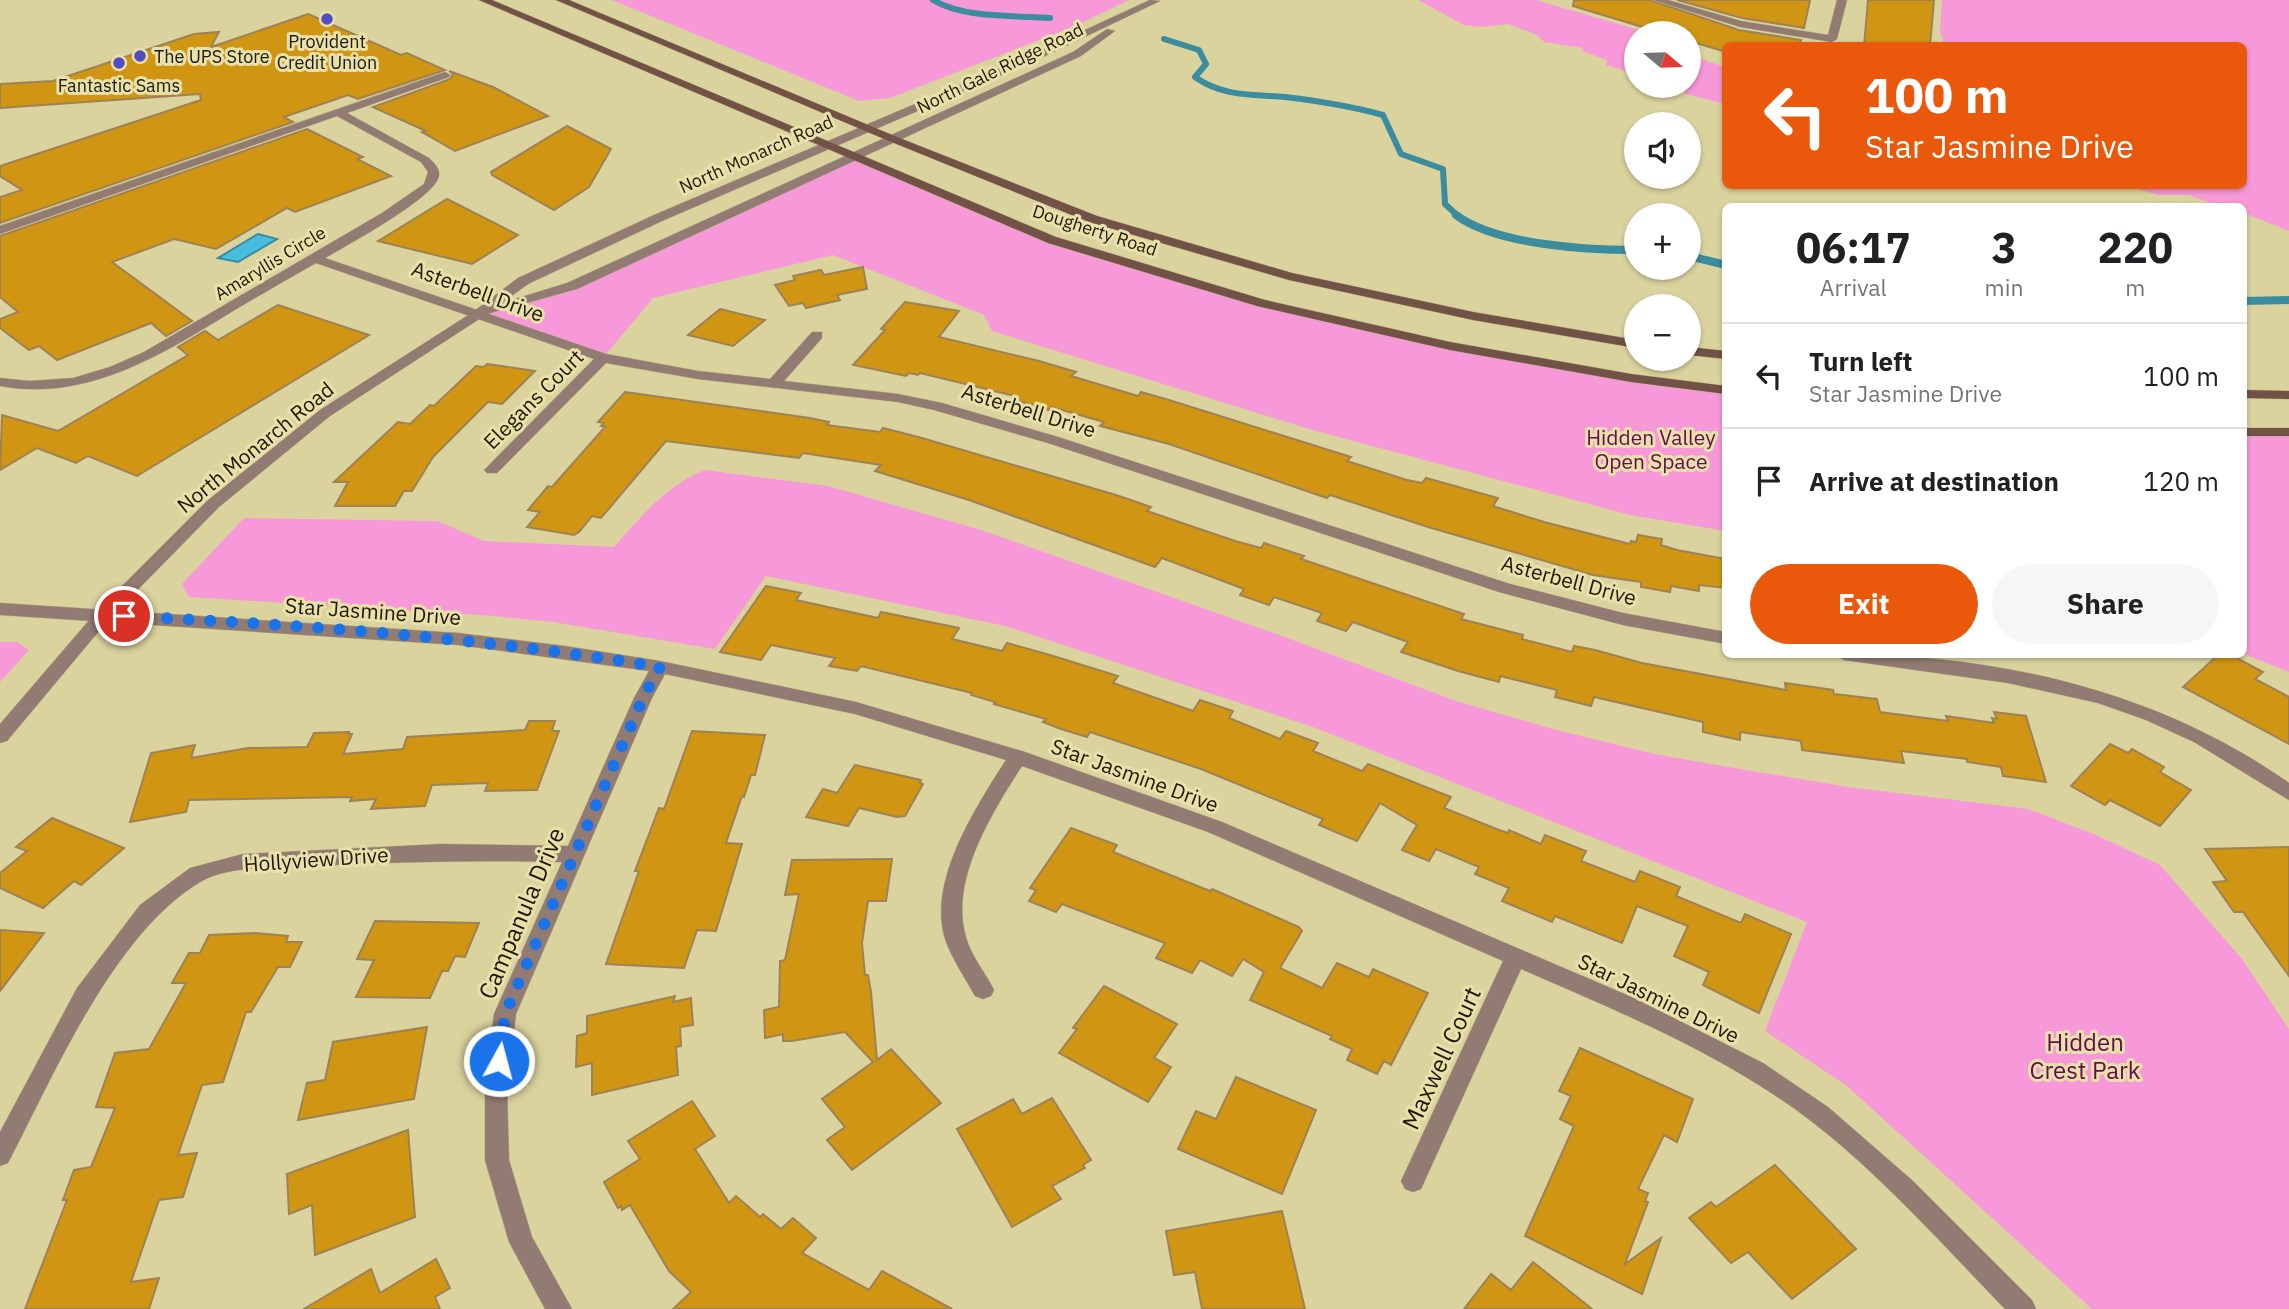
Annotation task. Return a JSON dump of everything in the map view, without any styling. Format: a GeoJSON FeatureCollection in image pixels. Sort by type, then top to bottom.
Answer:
{"type":"FeatureCollection","features":[{"type":"Feature","properties":{"kind":"main road","name":"Dougherty Road"},"geometry":{"type":"LineString","coordinates":[[484,0],[1052,240],[1262,303],[1450,346],[1631,378],[1722,389]]}},
{"type":"Feature","properties":{"kind":"main road","name":"Dougherty Road"},"geometry":{"type":"LineString","coordinates":[[561,0],[893,139],[1093,219],[1290,276],[1473,316],[1624,342]]}},
{"type":"Feature","properties":{"kind":"main road"},"geometry":{"type":"LineString","coordinates":[[1701,352],[1722,355]]}},
{"type":"Feature","properties":{"kind":"main road"},"geometry":{"type":"LineString","coordinates":[[2247,394],[2289,395]]}},
{"type":"Feature","properties":{"kind":"main road"},"geometry":{"type":"LineString","coordinates":[[2247,432],[2289,432]]}},
{"type":"Feature","properties":{"kind":"street"},"geometry":{"type":"LineString","coordinates":[[1658,0],[1740,24],[1832,39],[1842,0]]}},
{"type":"Feature","properties":{"kind":"street","name":"North Gale Ridge Road"},"geometry":{"type":"LineString","coordinates":[[866,127],[1039,55],[1156,1]]}},
{"type":"Feature","properties":{"kind":"street","name":"North Gale Ridge Road"},"geometry":{"type":"LineString","coordinates":[[854,155],[1077,54],[1156,1]]}},
{"type":"Feature","properties":{"kind":"street"},"geometry":{"type":"LineString","coordinates":[[0,230],[445,75]]}},
{"type":"Feature","properties":{"kind":"street","name":"Amaryllis Circle"},"geometry":{"type":"LineString","coordinates":[[0,382],[45,386],[87,379],[118,369],[148,355],[313,258],[429,186],[435,173],[425,160],[339,113]]}},
{"type":"Feature","properties":{"kind":"street","name":"North Monarch Road"},"geometry":{"type":"LineString","coordinates":[[0,736],[103,615],[213,504],[325,413],[478,315],[523,281],[658,218],[866,127]]}},
{"type":"Feature","properties":{"kind":"street","name":"North Monarch Road"},"geometry":{"type":"LineString","coordinates":[[478,315],[572,286],[854,155]]}},
{"type":"Feature","properties":{"kind":"street","name":"Asterbell Drive"},"geometry":{"type":"LineString","coordinates":[[313,258],[603,358],[698,375],[898,398],[976,416],[1505,588],[1623,619],[1722,637]]}},
{"type":"Feature","properties":{"kind":"street"},"geometry":{"type":"LineString","coordinates":[[775,382],[817,335]]}},
{"type":"Feature","properties":{"kind":"street","name":"Elegans Court"},"geometry":{"type":"LineString","coordinates":[[492,470],[603,358]]}},
{"type":"Feature","properties":{"kind":"street","name":"Star Jasmine Drive"},"geometry":{"type":"LineString","coordinates":[[0,609],[458,639],[565,652],[660,667],[856,708],[1018,757],[1215,827],[1626,1005],[1755,1070],[1820,1114],[1904,1189],[2023,1309]]}},
{"type":"Feature","properties":{"kind":"street"},"geometry":{"type":"LineString","coordinates":[[1870,658],[2046,685],[2103,698],[2189,732],[2266,775],[2289,793]]}},
{"type":"Feature","properties":{"kind":"street","name":"Campanula Drive"},"geometry":{"type":"LineString","coordinates":[[559,1309],[521,1242],[497,1160],[496,1085],[505,1014],[643,698],[660,667]]}},
{"type":"Feature","properties":{"kind":"street"},"geometry":{"type":"LineString","coordinates":[[983,990],[954,934],[954,889],[967,846],[978,822],[1018,757]]}},
{"type":"Feature","properties":{"kind":"street","name":"Hollyview Drive"},"geometry":{"type":"LineString","coordinates":[[0,1154],[85,994],[147,911],[197,874],[243,862],[441,852],[574,854]]}},
{"type":"Feature","properties":{"kind":"street","name":"Maxwell Court"},"geometry":{"type":"LineString","coordinates":[[1413,1181],[1516,956]]}},
{"type":"Feature","properties":{"kind":"green space"},"geometry":{"type":"Polygon","coordinates":[[[612,0],[1129,0],[1073,27],[890,98],[859,101],[612,0]]]}},
{"type":"Feature","properties":{"kind":"green space"},"geometry":{"type":"Polygon","coordinates":[[[1418,0],[1536,0],[1624,26],[1624,70],[1606,65],[1607,60],[1582,51],[1583,48],[1544,42],[1537,35],[1508,24],[1481,27],[1464,25],[1418,0]]]}},
{"type":"Feature","properties":{"kind":"green space"},"geometry":{"type":"Polygon","coordinates":[[[1942,0],[2289,0],[2289,231],[2247,214],[2247,203],[2212,203],[2189,195],[2158,195],[2138,189],[2247,189],[2247,42],[1943,42],[1940,30],[1942,0]]]}},
{"type":"Feature","properties":{"kind":"green space"},"geometry":{"type":"Polygon","coordinates":[[[1701,59],[1722,66],[1722,103],[1701,98],[1701,59]]]}},
{"type":"Feature","properties":{"kind":"green space","name":"Hidden Valley Open Space"},"geometry":{"type":"Polygon","coordinates":[[[854,155],[1052,240],[1262,303],[1450,346],[1722,390],[1722,530],[1630,515],[1309,429],[992,331],[984,315],[833,255],[653,298],[603,358],[478,315],[572,286],[854,155]]]}},
{"type":"Feature","properties":{"kind":"green space"},"geometry":{"type":"Polygon","coordinates":[[[2247,432],[2289,432],[2289,672],[2247,655],[2247,432]]]}},
{"type":"Feature","properties":{"kind":"green space","name":"Hidden Crest Park"},"geometry":{"type":"Polygon","coordinates":[[[705,470],[828,486],[981,530],[1282,636],[1456,701],[1556,730],[1655,754],[1722,766],[1848,787],[2028,809],[2096,835],[2160,865],[2242,959],[2289,1029],[2289,1309],[2092,1309],[1847,1086],[1765,1031],[1807,922],[1313,727],[1005,626],[766,576],[715,649],[553,622],[494,616],[189,597],[182,584],[244,518],[437,521],[484,541],[614,547],[666,493],[705,470]]]}},
{"type":"Feature","properties":{"kind":"green space"},"geometry":{"type":"Polygon","coordinates":[[[0,642],[17,642],[29,650],[0,682],[0,642]]]}},
{"type":"Feature","properties":{"kind":"water"},"geometry":{"type":"Polygon","coordinates":[[[258,234],[277,239],[238,262],[218,258],[258,234]]]}},
{"type":"Feature","properties":{"kind":"building"},"geometry":{"type":"Polygon","coordinates":[[[1574,0],[1650,0],[1739,30],[1801,40],[1722,42],[1722,51],[1701,45],[1701,21],[1624,21],[1573,6],[1574,0]]]}},
{"type":"Feature","properties":{"kind":"building"},"geometry":{"type":"Polygon","coordinates":[[[1677,0],[1810,0],[1804,28],[1742,18],[1677,0]]]}},
{"type":"Feature","properties":{"kind":"building"},"geometry":{"type":"Polygon","coordinates":[[[1868,0],[1934,0],[1930,42],[1864,42],[1868,0]]]}},
{"type":"Feature","properties":{"kind":"building"},"geometry":{"type":"Polygon","coordinates":[[[308,14],[401,55],[407,53],[445,70],[358,99],[348,95],[284,117],[293,122],[0,223],[0,197],[22,190],[0,176],[0,166],[201,100],[200,94],[0,108],[0,84],[53,81],[194,34],[219,32],[211,47],[308,14]]]}},
{"type":"Feature","properties":{"kind":"building"},"geometry":{"type":"Polygon","coordinates":[[[449,71],[493,87],[548,116],[455,151],[422,132],[426,131],[373,107],[450,79],[453,74],[449,71]]]}},
{"type":"Feature","properties":{"kind":"building"},"geometry":{"type":"Polygon","coordinates":[[[567,126],[611,149],[589,187],[554,210],[492,175],[491,172],[567,126]]]}},
{"type":"Feature","properties":{"kind":"building"},"geometry":{"type":"Polygon","coordinates":[[[307,129],[363,157],[357,159],[391,176],[295,212],[287,208],[216,249],[174,239],[112,262],[192,321],[166,336],[151,323],[57,360],[39,346],[29,350],[0,328],[0,319],[18,312],[0,297],[0,236],[307,129]]]}},
{"type":"Feature","properties":{"kind":"building"},"geometry":{"type":"Polygon","coordinates":[[[447,199],[518,235],[472,264],[378,241],[447,199]]]}},
{"type":"Feature","properties":{"kind":"building"},"geometry":{"type":"Polygon","coordinates":[[[863,267],[867,289],[837,295],[840,300],[806,308],[803,303],[789,306],[775,285],[795,280],[793,276],[821,270],[824,275],[863,267]]]}},
{"type":"Feature","properties":{"kind":"building"},"geometry":{"type":"Polygon","coordinates":[[[905,302],[959,311],[939,337],[1039,361],[1076,372],[1071,376],[1138,396],[1141,392],[1169,400],[1351,457],[1347,461],[1407,480],[1422,483],[1426,478],[1498,498],[1493,506],[1544,522],[1630,544],[1631,541],[1636,542],[1638,535],[1662,539],[1661,545],[1722,558],[1722,588],[1699,585],[1699,591],[1671,586],[1670,592],[1641,587],[1641,582],[1593,575],[1330,495],[1327,498],[1169,444],[1100,426],[1104,422],[1015,400],[1019,397],[920,373],[909,373],[906,376],[853,365],[885,330],[881,329],[905,302]]]}},
{"type":"Feature","properties":{"kind":"building"},"geometry":{"type":"Polygon","coordinates":[[[278,305],[369,335],[137,476],[88,456],[76,463],[37,448],[0,470],[2,415],[58,431],[188,355],[178,347],[205,331],[218,340],[278,305]]]}},
{"type":"Feature","properties":{"kind":"building"},"geometry":{"type":"Polygon","coordinates":[[[720,309],[765,320],[733,346],[688,335],[720,309]]]}},
{"type":"Feature","properties":{"kind":"building"},"geometry":{"type":"Polygon","coordinates":[[[487,364],[535,371],[502,404],[488,402],[433,457],[412,491],[404,491],[395,506],[335,506],[348,482],[334,482],[398,422],[410,424],[430,405],[434,406],[476,366],[484,367],[487,364]]]}},
{"type":"Feature","properties":{"kind":"building"},"geometry":{"type":"Polygon","coordinates":[[[625,392],[810,418],[829,422],[827,425],[880,432],[883,428],[922,438],[1116,495],[1151,507],[1147,511],[1235,541],[1261,548],[1264,543],[1304,556],[1301,559],[1464,614],[1461,619],[1523,635],[1522,639],[1572,652],[1574,646],[1642,663],[1786,690],[1785,683],[1833,690],[1834,694],[1877,699],[1880,712],[1948,721],[1946,716],[1994,723],[1992,718],[1997,719],[1994,712],[2026,716],[2046,782],[2003,776],[2001,767],[1967,762],[1967,759],[1901,751],[1904,763],[1802,750],[1801,741],[1740,732],[1740,740],[1703,732],[1703,722],[1594,697],[1591,706],[1555,697],[1557,690],[1500,676],[1499,682],[1458,671],[1401,652],[1408,642],[1353,622],[1346,631],[1317,621],[1322,613],[1274,597],[1269,605],[1240,595],[1244,589],[1162,558],[1155,567],[969,500],[875,471],[881,465],[803,453],[799,458],[666,441],[601,518],[592,516],[579,532],[574,535],[527,527],[540,512],[528,510],[605,427],[601,426],[604,423],[598,422],[625,392]]]}},
{"type":"Feature","properties":{"kind":"building"},"geometry":{"type":"Polygon","coordinates":[[[766,586],[801,593],[796,600],[878,618],[881,612],[959,628],[952,639],[1002,651],[1007,643],[1050,655],[1118,676],[1113,683],[1193,711],[1200,700],[1233,711],[1229,718],[1280,739],[1286,731],[1318,743],[1313,751],[1362,771],[1368,764],[1451,797],[1444,808],[1499,830],[1508,833],[1509,830],[1541,844],[1545,835],[1586,851],[1581,861],[1635,882],[1640,871],[1680,887],[1676,896],[1741,923],[1745,914],[1791,934],[1759,1013],[1703,985],[1709,972],[1674,956],[1688,926],[1637,906],[1622,943],[1555,916],[1552,922],[1502,901],[1509,888],[1475,874],[1479,867],[1436,849],[1429,861],[1402,850],[1417,825],[1380,803],[1357,841],[1319,825],[1323,819],[1201,769],[1090,732],[1087,737],[1061,729],[1043,722],[1046,719],[994,704],[995,702],[971,695],[972,693],[861,666],[857,671],[829,666],[835,658],[771,645],[761,660],[720,652],[766,586]]]}},
{"type":"Feature","properties":{"kind":"building"},"geometry":{"type":"Polygon","coordinates":[[[2215,658],[2237,658],[2263,672],[2255,679],[2289,697],[2289,744],[2183,687],[2215,658]]]}},
{"type":"Feature","properties":{"kind":"building"},"geometry":{"type":"Polygon","coordinates":[[[529,721],[555,721],[552,731],[559,731],[537,790],[485,791],[488,783],[432,785],[425,806],[371,809],[376,799],[350,801],[352,797],[189,800],[186,812],[130,822],[151,753],[195,745],[191,758],[248,748],[307,747],[314,733],[349,732],[348,734],[352,734],[343,754],[403,749],[407,737],[525,730],[529,721]]]}},
{"type":"Feature","properties":{"kind":"building"},"geometry":{"type":"Polygon","coordinates":[[[692,731],[765,735],[755,775],[751,775],[744,797],[742,796],[726,843],[742,844],[716,931],[697,930],[684,968],[606,964],[639,871],[635,871],[659,808],[664,809],[692,731]]]}},
{"type":"Feature","properties":{"kind":"building"},"geometry":{"type":"Polygon","coordinates":[[[2110,744],[2128,753],[2132,749],[2164,767],[2160,772],[2191,790],[2160,826],[2110,800],[2105,805],[2071,786],[2110,744]]]}},
{"type":"Feature","properties":{"kind":"building"},"geometry":{"type":"Polygon","coordinates":[[[855,765],[921,780],[920,783],[923,784],[905,816],[897,817],[859,808],[848,826],[806,817],[823,789],[837,793],[855,765]]]}},
{"type":"Feature","properties":{"kind":"building"},"geometry":{"type":"Polygon","coordinates":[[[52,818],[124,848],[81,885],[74,881],[43,908],[0,888],[0,873],[27,851],[16,847],[52,818]]]}},
{"type":"Feature","properties":{"kind":"building"},"geometry":{"type":"Polygon","coordinates":[[[1071,828],[1117,845],[1113,852],[1210,891],[1212,889],[1299,927],[1302,931],[1280,968],[1322,988],[1337,963],[1369,977],[1373,969],[1428,993],[1391,1065],[1384,1061],[1377,1074],[1347,1060],[1352,1049],[1330,1039],[1332,1036],[1250,1000],[1264,972],[1243,959],[1232,976],[1200,960],[1192,973],[1156,958],[1165,943],[1062,904],[1056,912],[1029,901],[1036,890],[1030,888],[1071,828]]]}},
{"type":"Feature","properties":{"kind":"building"},"geometry":{"type":"Polygon","coordinates":[[[2289,847],[2289,976],[2243,912],[2234,912],[2213,882],[2227,881],[2205,849],[2289,847]]]}},
{"type":"Feature","properties":{"kind":"building"},"geometry":{"type":"Polygon","coordinates":[[[892,859],[886,901],[868,901],[862,943],[865,975],[868,975],[871,992],[877,1060],[891,1049],[941,1103],[852,1170],[827,1140],[845,1127],[822,1099],[873,1062],[845,1032],[792,1041],[783,1041],[783,1034],[765,1038],[764,1010],[779,1007],[780,961],[785,960],[799,894],[785,895],[792,860],[892,859]]]}},
{"type":"Feature","properties":{"kind":"building"},"geometry":{"type":"Polygon","coordinates":[[[375,921],[479,923],[465,957],[455,956],[448,971],[442,971],[430,998],[356,997],[374,960],[357,959],[375,921]]]}},
{"type":"Feature","properties":{"kind":"building"},"geometry":{"type":"Polygon","coordinates":[[[0,930],[44,933],[0,991],[0,930]]]}},
{"type":"Feature","properties":{"kind":"building"},"geometry":{"type":"Polygon","coordinates":[[[255,933],[288,936],[286,942],[302,942],[290,967],[278,967],[251,1012],[246,1012],[223,1082],[202,1085],[178,1155],[197,1153],[183,1197],[159,1200],[131,1282],[159,1278],[149,1309],[25,1309],[67,1200],[63,1200],[74,1170],[91,1167],[115,1108],[96,1107],[115,1053],[149,1049],[186,983],[172,983],[189,953],[200,953],[209,935],[255,933]]]}},
{"type":"Feature","properties":{"kind":"building"},"geometry":{"type":"Polygon","coordinates":[[[1104,986],[1177,1024],[1154,1058],[1171,1067],[1148,1102],[1059,1053],[1077,1029],[1073,1028],[1104,986]]]}},
{"type":"Feature","properties":{"kind":"building"},"geometry":{"type":"Polygon","coordinates":[[[675,996],[673,1002],[691,998],[693,1025],[680,1027],[681,1046],[676,1047],[678,1075],[592,1095],[592,1063],[576,1067],[577,1036],[587,1033],[587,1016],[675,996]]]}},
{"type":"Feature","properties":{"kind":"building"},"geometry":{"type":"Polygon","coordinates":[[[427,1027],[414,1099],[298,1120],[307,1083],[325,1080],[333,1042],[427,1027]]]}},
{"type":"Feature","properties":{"kind":"building"},"geometry":{"type":"Polygon","coordinates":[[[1580,1048],[1693,1099],[1677,1142],[1664,1135],[1638,1189],[1648,1193],[1645,1201],[1648,1202],[1625,1264],[1661,1238],[1642,1294],[1525,1236],[1574,1126],[1560,1119],[1571,1096],[1559,1091],[1580,1048]]]}},
{"type":"Feature","properties":{"kind":"building"},"geometry":{"type":"Polygon","coordinates":[[[1236,1077],[1316,1110],[1282,1194],[1178,1149],[1196,1111],[1216,1119],[1236,1077]]]}},
{"type":"Feature","properties":{"kind":"building"},"geometry":{"type":"Polygon","coordinates":[[[1052,1098],[1091,1160],[1083,1165],[1085,1168],[1052,1186],[1061,1199],[1012,1227],[957,1129],[1013,1099],[1022,1114],[1052,1098]]]}},
{"type":"Feature","properties":{"kind":"building"},"geometry":{"type":"Polygon","coordinates":[[[692,1101],[715,1136],[695,1149],[729,1203],[736,1196],[760,1217],[763,1214],[781,1229],[793,1218],[816,1238],[802,1253],[869,1290],[882,1271],[952,1309],[673,1309],[691,1292],[669,1271],[630,1205],[622,1210],[621,1206],[618,1208],[604,1182],[640,1159],[628,1141],[692,1101]]]}},
{"type":"Feature","properties":{"kind":"building"},"geometry":{"type":"Polygon","coordinates":[[[408,1130],[415,1217],[315,1255],[312,1205],[289,1214],[287,1174],[408,1130]]]}},
{"type":"Feature","properties":{"kind":"building"},"geometry":{"type":"Polygon","coordinates":[[[1775,1165],[1856,1249],[1792,1299],[1748,1252],[1731,1263],[1689,1218],[1711,1202],[1716,1207],[1775,1165]]]}},
{"type":"Feature","properties":{"kind":"building"},"geometry":{"type":"Polygon","coordinates":[[[1282,1211],[1305,1309],[1202,1309],[1195,1272],[1174,1275],[1166,1231],[1282,1211]]]}},
{"type":"Feature","properties":{"kind":"building"},"geometry":{"type":"Polygon","coordinates":[[[436,1259],[450,1288],[435,1297],[440,1309],[304,1309],[371,1269],[380,1293],[436,1259]]]}},
{"type":"Feature","properties":{"kind":"building"},"geometry":{"type":"Polygon","coordinates":[[[1533,1262],[1592,1309],[1464,1309],[1491,1274],[1511,1290],[1533,1262]]]}},
{"type":"Feature","properties":{"kind":"waterway"},"geometry":{"type":"LineString","coordinates":[[933,0],[975,13],[1050,18]]}},
{"type":"Feature","properties":{"kind":"waterway"},"geometry":{"type":"LineString","coordinates":[[1164,39],[1199,50],[1206,64],[1195,77],[1216,88],[1322,102],[1383,115],[1401,154],[1443,169],[1445,204],[1458,216]]}},
{"type":"Feature","properties":{"kind":"waterway"},"geometry":{"type":"LineString","coordinates":[[1458,216],[1494,233],[1518,239],[1568,247],[1624,250]]}},
{"type":"Feature","properties":{"kind":"waterway"},"geometry":{"type":"LineString","coordinates":[[1701,259],[1722,264]]}},
{"type":"Feature","properties":{"kind":"waterway"},"geometry":{"type":"LineString","coordinates":[[2247,301],[2289,300]]}},
{"type":"Feature","properties":{"kind":"place","name":"Provident Credit Union"},"geometry":{"type":"Point","coordinates":[327,19]}},
{"type":"Feature","properties":{"kind":"place","name":"The UPS Store"},"geometry":{"type":"Point","coordinates":[140,56]}},
{"type":"Feature","properties":{"kind":"place","name":"Fantastic Sams"},"geometry":{"type":"Point","coordinates":[119,63]}},
{"type":"Feature","properties":{"kind":"route"},"geometry":{"type":"LineString","coordinates":[[124,616],[458,639],[660,667],[643,698],[505,1014],[499,1061]]}}]}
